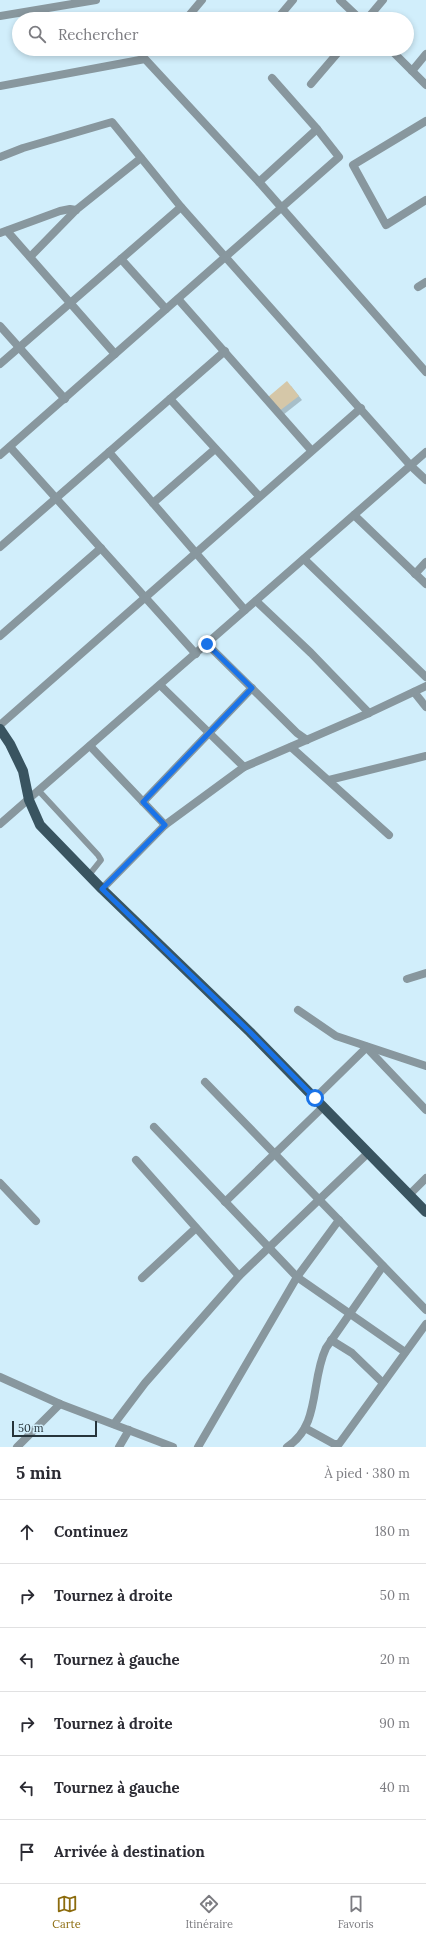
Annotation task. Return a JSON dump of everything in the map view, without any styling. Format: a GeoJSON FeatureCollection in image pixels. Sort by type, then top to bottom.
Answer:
{"type":"FeatureCollection","features":[{"type":"Feature","properties":{"kind":"main road"},"geometry":{"type":"LineString","coordinates":[[0,729],[23,771],[29,800],[40,825],[102,889],[250,1032],[426,1212]]}},
{"type":"Feature","properties":{"kind":"street"},"geometry":{"type":"LineString","coordinates":[[24,12],[96,0]]}},
{"type":"Feature","properties":{"kind":"street"},"geometry":{"type":"LineString","coordinates":[[192,12],[202,0]]}},
{"type":"Feature","properties":{"kind":"street"},"geometry":{"type":"LineString","coordinates":[[283,12],[293,0]]}},
{"type":"Feature","properties":{"kind":"street"},"geometry":{"type":"LineString","coordinates":[[340,0],[353,12]]}},
{"type":"Feature","properties":{"kind":"street"},"geometry":{"type":"LineString","coordinates":[[373,12],[383,0]]}},
{"type":"Feature","properties":{"kind":"street"},"geometry":{"type":"LineString","coordinates":[[0,16],[12,14]]}},
{"type":"Feature","properties":{"kind":"street"},"geometry":{"type":"LineString","coordinates":[[412,71],[426,54]]}},
{"type":"Feature","properties":{"kind":"street"},"geometry":{"type":"LineString","coordinates":[[311,84],[335,56]]}},
{"type":"Feature","properties":{"kind":"street"},"geometry":{"type":"LineString","coordinates":[[397,56],[426,85]]}},
{"type":"Feature","properties":{"kind":"street"},"geometry":{"type":"LineString","coordinates":[[0,86],[145,59],[259,182],[426,372]]}},
{"type":"Feature","properties":{"kind":"street"},"geometry":{"type":"LineString","coordinates":[[0,456],[339,157],[317,129],[272,78]]}},
{"type":"Feature","properties":{"kind":"street"},"geometry":{"type":"LineString","coordinates":[[426,121],[353,165],[386,224],[426,200]]}},
{"type":"Feature","properties":{"kind":"street"},"geometry":{"type":"LineString","coordinates":[[0,157],[23,148],[112,122],[181,207],[225,258],[273,309],[411,466],[426,480]]}},
{"type":"Feature","properties":{"kind":"street"},"geometry":{"type":"LineString","coordinates":[[259,182],[317,129]]}},
{"type":"Feature","properties":{"kind":"street"},"geometry":{"type":"LineString","coordinates":[[30,258],[76,210],[141,158]]}},
{"type":"Feature","properties":{"kind":"street"},"geometry":{"type":"LineString","coordinates":[[0,364],[181,207]]}},
{"type":"Feature","properties":{"kind":"street"},"geometry":{"type":"LineString","coordinates":[[76,210],[60,210],[3,232],[30,258],[115,354]]}},
{"type":"Feature","properties":{"kind":"street"},"geometry":{"type":"LineString","coordinates":[[121,259],[166,309]]}},
{"type":"Feature","properties":{"kind":"street"},"geometry":{"type":"LineString","coordinates":[[418,287],[426,282]]}},
{"type":"Feature","properties":{"kind":"street"},"geometry":{"type":"LineString","coordinates":[[178,299],[311,450]]}},
{"type":"Feature","properties":{"kind":"street"},"geometry":{"type":"LineString","coordinates":[[0,326],[65,399]]}},
{"type":"Feature","properties":{"kind":"street"},"geometry":{"type":"LineString","coordinates":[[0,548],[225,351]]}},
{"type":"Feature","properties":{"kind":"street"},"geometry":{"type":"LineString","coordinates":[[170,399],[259,496]]}},
{"type":"Feature","properties":{"kind":"street"},"geometry":{"type":"LineString","coordinates":[[0,729],[259,496],[361,408]]}},
{"type":"Feature","properties":{"kind":"street"},"geometry":{"type":"LineString","coordinates":[[10,447],[196,654]]}},
{"type":"Feature","properties":{"kind":"street"},"geometry":{"type":"LineString","coordinates":[[153,503],[215,449]]}},
{"type":"Feature","properties":{"kind":"street"},"geometry":{"type":"LineString","coordinates":[[109,452],[246,610]]}},
{"type":"Feature","properties":{"kind":"street"},"geometry":{"type":"LineString","coordinates":[[0,824],[426,452]]}},
{"type":"Feature","properties":{"kind":"street"},"geometry":{"type":"LineString","coordinates":[[354,515],[426,584]]}},
{"type":"Feature","properties":{"kind":"street"},"geometry":{"type":"LineString","coordinates":[[0,636],[101,548]]}},
{"type":"Feature","properties":{"kind":"street"},"geometry":{"type":"LineString","coordinates":[[304,559],[426,677]]}},
{"type":"Feature","properties":{"kind":"street"},"geometry":{"type":"LineString","coordinates":[[415,574],[426,562]]}},
{"type":"Feature","properties":{"kind":"street"},"geometry":{"type":"LineString","coordinates":[[256,601],[312,653],[369,713]]}},
{"type":"Feature","properties":{"kind":"street"},"geometry":{"type":"LineString","coordinates":[[207,644],[296,733],[307,740]]}},
{"type":"Feature","properties":{"kind":"street"},"geometry":{"type":"LineString","coordinates":[[160,685],[244,767]]}},
{"type":"Feature","properties":{"kind":"street"},"geometry":{"type":"LineString","coordinates":[[102,889],[165,825],[244,767],[369,713],[426,686]]}},
{"type":"Feature","properties":{"kind":"street"},"geometry":{"type":"LineString","coordinates":[[143,802],[252,688]]}},
{"type":"Feature","properties":{"kind":"street"},"geometry":{"type":"LineString","coordinates":[[414,692],[426,707]]}},
{"type":"Feature","properties":{"kind":"street"},"geometry":{"type":"LineString","coordinates":[[90,746],[165,825]]}},
{"type":"Feature","properties":{"kind":"street"},"geometry":{"type":"LineString","coordinates":[[291,747],[389,835]]}},
{"type":"Feature","properties":{"kind":"street"},"geometry":{"type":"LineString","coordinates":[[329,780],[426,756]]}},
{"type":"Feature","properties":{"kind":"street"},"geometry":{"type":"LineString","coordinates":[[407,979],[426,973]]}},
{"type":"Feature","properties":{"kind":"street"},"geometry":{"type":"LineString","coordinates":[[298,1010],[336,1036],[426,1066]]}},
{"type":"Feature","properties":{"kind":"street"},"geometry":{"type":"LineString","coordinates":[[315,1098],[367,1047]]}},
{"type":"Feature","properties":{"kind":"street"},"geometry":{"type":"LineString","coordinates":[[367,1047],[426,1110]]}},
{"type":"Feature","properties":{"kind":"street"},"geometry":{"type":"LineString","coordinates":[[205,1082],[426,1310]]}},
{"type":"Feature","properties":{"kind":"street"},"geometry":{"type":"LineString","coordinates":[[225,1202],[323,1106]]}},
{"type":"Feature","properties":{"kind":"street"},"geometry":{"type":"LineString","coordinates":[[154,1127],[297,1277],[406,1352]]}},
{"type":"Feature","properties":{"kind":"street"},"geometry":{"type":"LineString","coordinates":[[114,1424],[145,1383],[239,1276],[368,1153]]}},
{"type":"Feature","properties":{"kind":"street"},"geometry":{"type":"LineString","coordinates":[[136,1160],[239,1276]]}},
{"type":"Feature","properties":{"kind":"street"},"geometry":{"type":"LineString","coordinates":[[410,1195],[426,1178]]}},
{"type":"Feature","properties":{"kind":"street"},"geometry":{"type":"LineString","coordinates":[[0,1183],[36,1221]]}},
{"type":"Feature","properties":{"kind":"street"},"geometry":{"type":"LineString","coordinates":[[198,1447],[297,1277],[339,1220]]}},
{"type":"Feature","properties":{"kind":"street"},"geometry":{"type":"LineString","coordinates":[[142,1278],[196,1228]]}},
{"type":"Feature","properties":{"kind":"street"},"geometry":{"type":"LineString","coordinates":[[287,1447],[296,1441],[305,1428],[320,1362],[331,1340],[383,1266]]}},
{"type":"Feature","properties":{"kind":"street"},"geometry":{"type":"LineString","coordinates":[[305,1428],[334,1444],[339,1444],[426,1324]]}},
{"type":"Feature","properties":{"kind":"street"},"geometry":{"type":"LineString","coordinates":[[331,1340],[352,1353],[383,1383]]}},
{"type":"Feature","properties":{"kind":"street"},"geometry":{"type":"LineString","coordinates":[[1,1379],[60,1404],[173,1447]]}},
{"type":"Feature","properties":{"kind":"street"},"geometry":{"type":"LineString","coordinates":[[17,1447],[60,1404]]}},
{"type":"Feature","properties":{"kind":"street"},"geometry":{"type":"LineString","coordinates":[[119,1447],[129,1430]]}},
{"type":"Feature","properties":{"kind":"lane"},"geometry":{"type":"LineString","coordinates":[[39,791],[101,860],[89,875]]}},
{"type":"Feature","properties":{"kind":"building"},"geometry":{"type":"Polygon","coordinates":[[[287,381],[299,396],[278,412],[267,398],[287,381]]]}},
{"type":"Feature","properties":{"kind":"route"},"geometry":{"type":"LineString","coordinates":[[207,644],[252,688],[143,802],[165,825],[102,889],[250,1032],[315,1098]]}}]}
